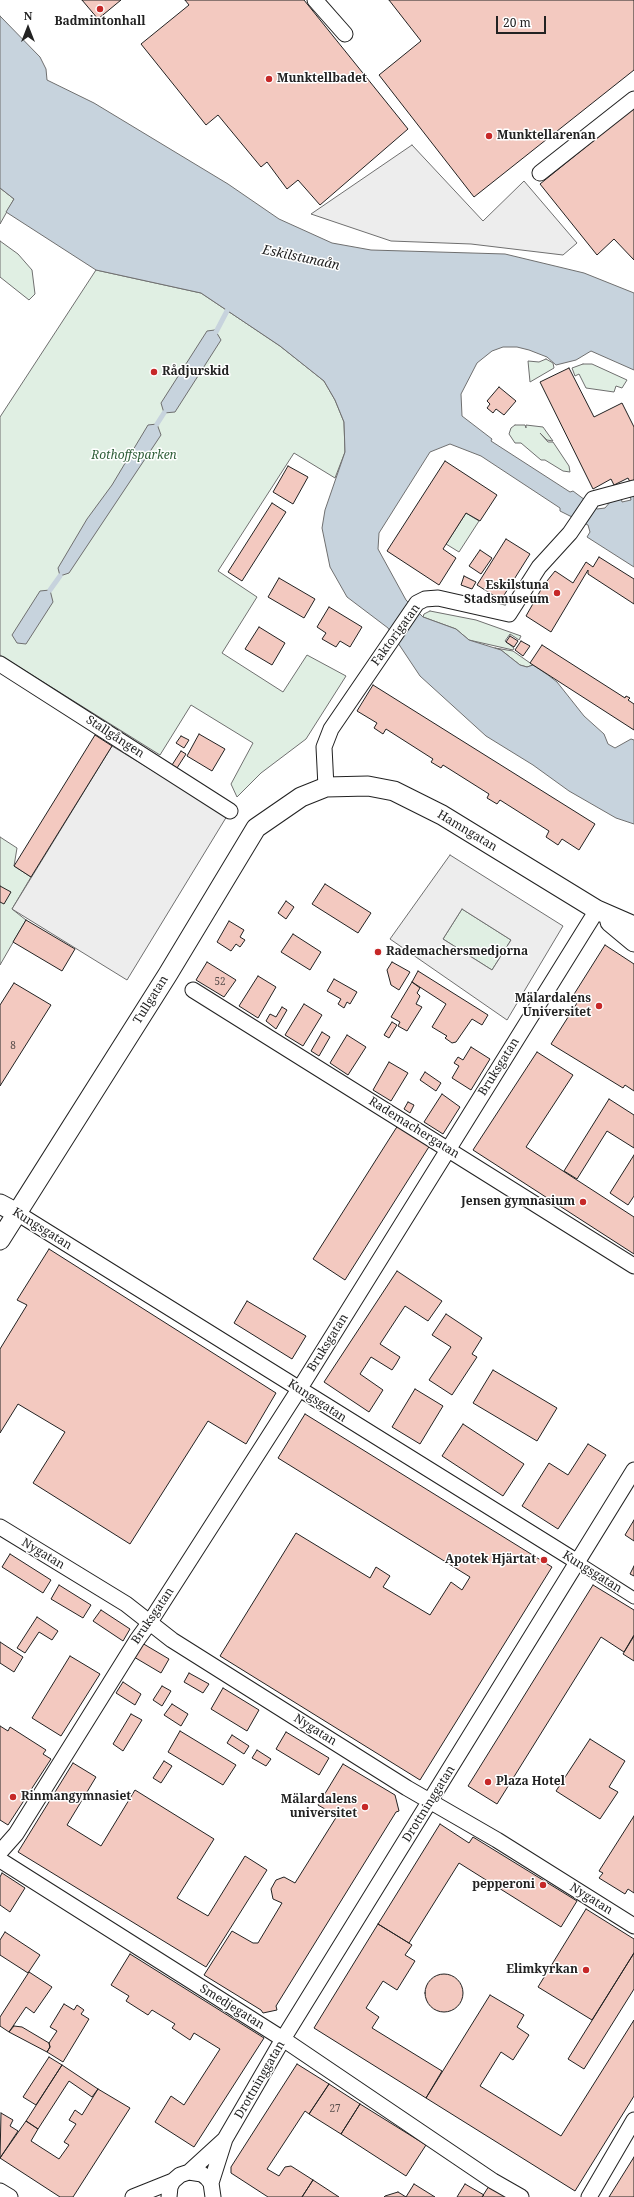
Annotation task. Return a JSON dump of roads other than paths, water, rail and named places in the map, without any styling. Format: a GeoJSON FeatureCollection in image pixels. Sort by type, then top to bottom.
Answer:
{"type":"FeatureCollection","features":[{"type":"Feature","properties":{"kind":"street"},"geometry":{"type":"LineString","coordinates":[[315,0],[345,34]]}},
{"type":"Feature","properties":{"kind":"street"},"geometry":{"type":"LineString","coordinates":[[540,173],[634,99]]}},
{"type":"Feature","properties":{"kind":"street","name":"Faktorigatan"},"geometry":{"type":"LineString","coordinates":[[326,787],[324,747],[331,729],[415,606],[425,599],[438,598],[508,614],[539,567],[570,533],[593,499],[634,488]]}},
{"type":"Feature","properties":{"kind":"street","name":"Stallgången"},"geometry":{"type":"LineString","coordinates":[[0,664],[230,811]]}},
{"type":"Feature","properties":{"kind":"street","name":"Hamngatan"},"geometry":{"type":"LineString","coordinates":[[326,787],[368,786],[394,791],[442,815],[598,910],[634,926]]}},
{"type":"Feature","properties":{"kind":"street","name":"Tullgatan"},"geometry":{"type":"LineString","coordinates":[[0,1240],[168,974],[256,828],[301,797],[326,787]]}},
{"type":"Feature","properties":{"kind":"street","name":"Hamngatan"},"geometry":{"type":"LineString","coordinates":[[598,910],[634,942]]}},
{"type":"Feature","properties":{"kind":"street","name":"Bruksgatan"},"geometry":{"type":"LineString","coordinates":[[0,1852],[16,1834],[137,1640],[300,1389],[598,910]]}},
{"type":"Feature","properties":{"kind":"street","name":"Rademachergatan"},"geometry":{"type":"LineString","coordinates":[[193,990],[634,1266]]}},
{"type":"Feature","properties":{"kind":"street","name":"Kungsgatan"},"geometry":{"type":"LineString","coordinates":[[0,1204],[300,1389],[327,1408],[634,1598]]}},
{"type":"Feature","properties":{"kind":"street","name":"Drottninggatan"},"geometry":{"type":"LineString","coordinates":[[133,2197],[173,2181],[180,2175],[189,2172],[225,2139],[283,2039],[430,1803],[576,1562],[634,1470]]}},
{"type":"Feature","properties":{"kind":"street","name":"Nygatan"},"geometry":{"type":"LineString","coordinates":[[0,1527],[126,1604],[172,1640],[430,1803],[497,1840],[634,1926]]}},
{"type":"Feature","properties":{"kind":"street","name":"Smedjegatan"},"geometry":{"type":"LineString","coordinates":[[0,1860],[283,2039],[493,2181],[521,2197]]}},
{"type":"Feature","properties":{"kind":"street"},"geometry":{"type":"LineString","coordinates":[[589,2197],[634,2120]]}},
{"type":"Feature","properties":{"kind":"street","name":"Drottninggatan"},"geometry":{"type":"LineString","coordinates":[[213,2193],[225,2139]]}},
{"type":"Feature","properties":{"kind":"street"},"geometry":{"type":"LineString","coordinates":[[189,2172],[202,2174],[213,2193]]}},
{"type":"Feature","properties":{"kind":"street"},"geometry":{"type":"LineString","coordinates":[[169,2197],[170,2187],[173,2181]]}},
{"type":"Feature","properties":{"kind":"street"},"geometry":{"type":"LineString","coordinates":[[0,2191],[10,2197]]}},
{"type":"Feature","properties":{"kind":"water","name":"Eskilstunaån"},"geometry":{"type":"Polygon","coordinates":[[[0,16],[40,57],[46,69],[47,80],[94,103],[228,184],[279,219],[332,243],[371,250],[505,254],[584,273],[634,293],[634,370],[591,351],[576,360],[556,365],[547,357],[529,350],[517,347],[503,347],[492,351],[477,363],[461,394],[462,416],[492,439],[491,441],[570,492],[573,491],[597,509],[605,508],[611,501],[621,497],[622,502],[631,500],[630,495],[634,494],[634,567],[587,537],[590,532],[588,525],[560,511],[560,508],[481,456],[450,444],[430,452],[379,533],[378,549],[406,600],[423,617],[456,629],[469,640],[501,650],[520,665],[527,667],[533,665],[548,675],[557,682],[584,716],[604,734],[608,744],[615,748],[631,739],[634,740],[634,824],[616,818],[569,791],[533,765],[486,736],[420,676],[388,628],[347,597],[330,567],[322,528],[325,510],[345,452],[344,422],[335,400],[324,381],[280,346],[201,293],[96,270],[6,212],[14,199],[0,188],[0,16]]]}},
{"type":"Feature","properties":{"kind":"water"},"geometry":{"type":"Polygon","coordinates":[[[215,330],[221,340],[175,412],[164,413],[161,403],[207,331],[215,330]]]}},
{"type":"Feature","properties":{"kind":"water"},"geometry":{"type":"Polygon","coordinates":[[[157,424],[161,435],[69,573],[60,576],[58,568],[87,519],[112,485],[148,425],[157,424]]]}},
{"type":"Feature","properties":{"kind":"water"},"geometry":{"type":"Polygon","coordinates":[[[50,590],[53,602],[26,644],[17,643],[12,635],[40,591],[50,590]]]}},
{"type":"Feature","properties":{"kind":"waterway"},"geometry":{"type":"LineString","coordinates":[[216,332],[227,311]]}},
{"type":"Feature","properties":{"kind":"waterway"},"geometry":{"type":"LineString","coordinates":[[157,424],[164,413]]}},
{"type":"Feature","properties":{"kind":"waterway"},"geometry":{"type":"LineString","coordinates":[[50,590],[60,576]]}},
{"type":"Feature","properties":{"kind":"place","name":"Badmintonhall"},"geometry":{"type":"Point","coordinates":[100,9]}},
{"type":"Feature","properties":{"kind":"place","name":"Munktellbadet"},"geometry":{"type":"Point","coordinates":[269,79]}},
{"type":"Feature","properties":{"kind":"place","name":"Munktellarenan"},"geometry":{"type":"Point","coordinates":[489,136]}},
{"type":"Feature","properties":{"kind":"place","name":"Rådjurskid"},"geometry":{"type":"Point","coordinates":[154,372]}},
{"type":"Feature","properties":{"kind":"place","name":"Eskilstuna Stadsmuseum"},"geometry":{"type":"Point","coordinates":[557,593]}},
{"type":"Feature","properties":{"kind":"place","name":"Rademachersmedjorna"},"geometry":{"type":"Point","coordinates":[378,952]}},
{"type":"Feature","properties":{"kind":"place","name":"Mälardalens Universitet"},"geometry":{"type":"Point","coordinates":[599,1006]}},
{"type":"Feature","properties":{"kind":"place","name":"Jensen gymnasium"},"geometry":{"type":"Point","coordinates":[583,1202]}},
{"type":"Feature","properties":{"kind":"place","name":"Apotek Hjärtat"},"geometry":{"type":"Point","coordinates":[544,1560]}},
{"type":"Feature","properties":{"kind":"place","name":"Plaza Hotel"},"geometry":{"type":"Point","coordinates":[488,1782]}},
{"type":"Feature","properties":{"kind":"place","name":"Rinmangymnasiet"},"geometry":{"type":"Point","coordinates":[13,1797]}},
{"type":"Feature","properties":{"kind":"place","name":"Mälardalens universitet"},"geometry":{"type":"Point","coordinates":[365,1807]}},
{"type":"Feature","properties":{"kind":"place","name":"pepperoni"},"geometry":{"type":"Point","coordinates":[543,1885]}},
{"type":"Feature","properties":{"kind":"place","name":"Elimkyrkan"},"geometry":{"type":"Point","coordinates":[586,1970]}},
{"type":"Feature","properties":{"kind":"park label","name":"Rothoffsparken"},"geometry":{"type":"Point","coordinates":[134,456]}}]}
